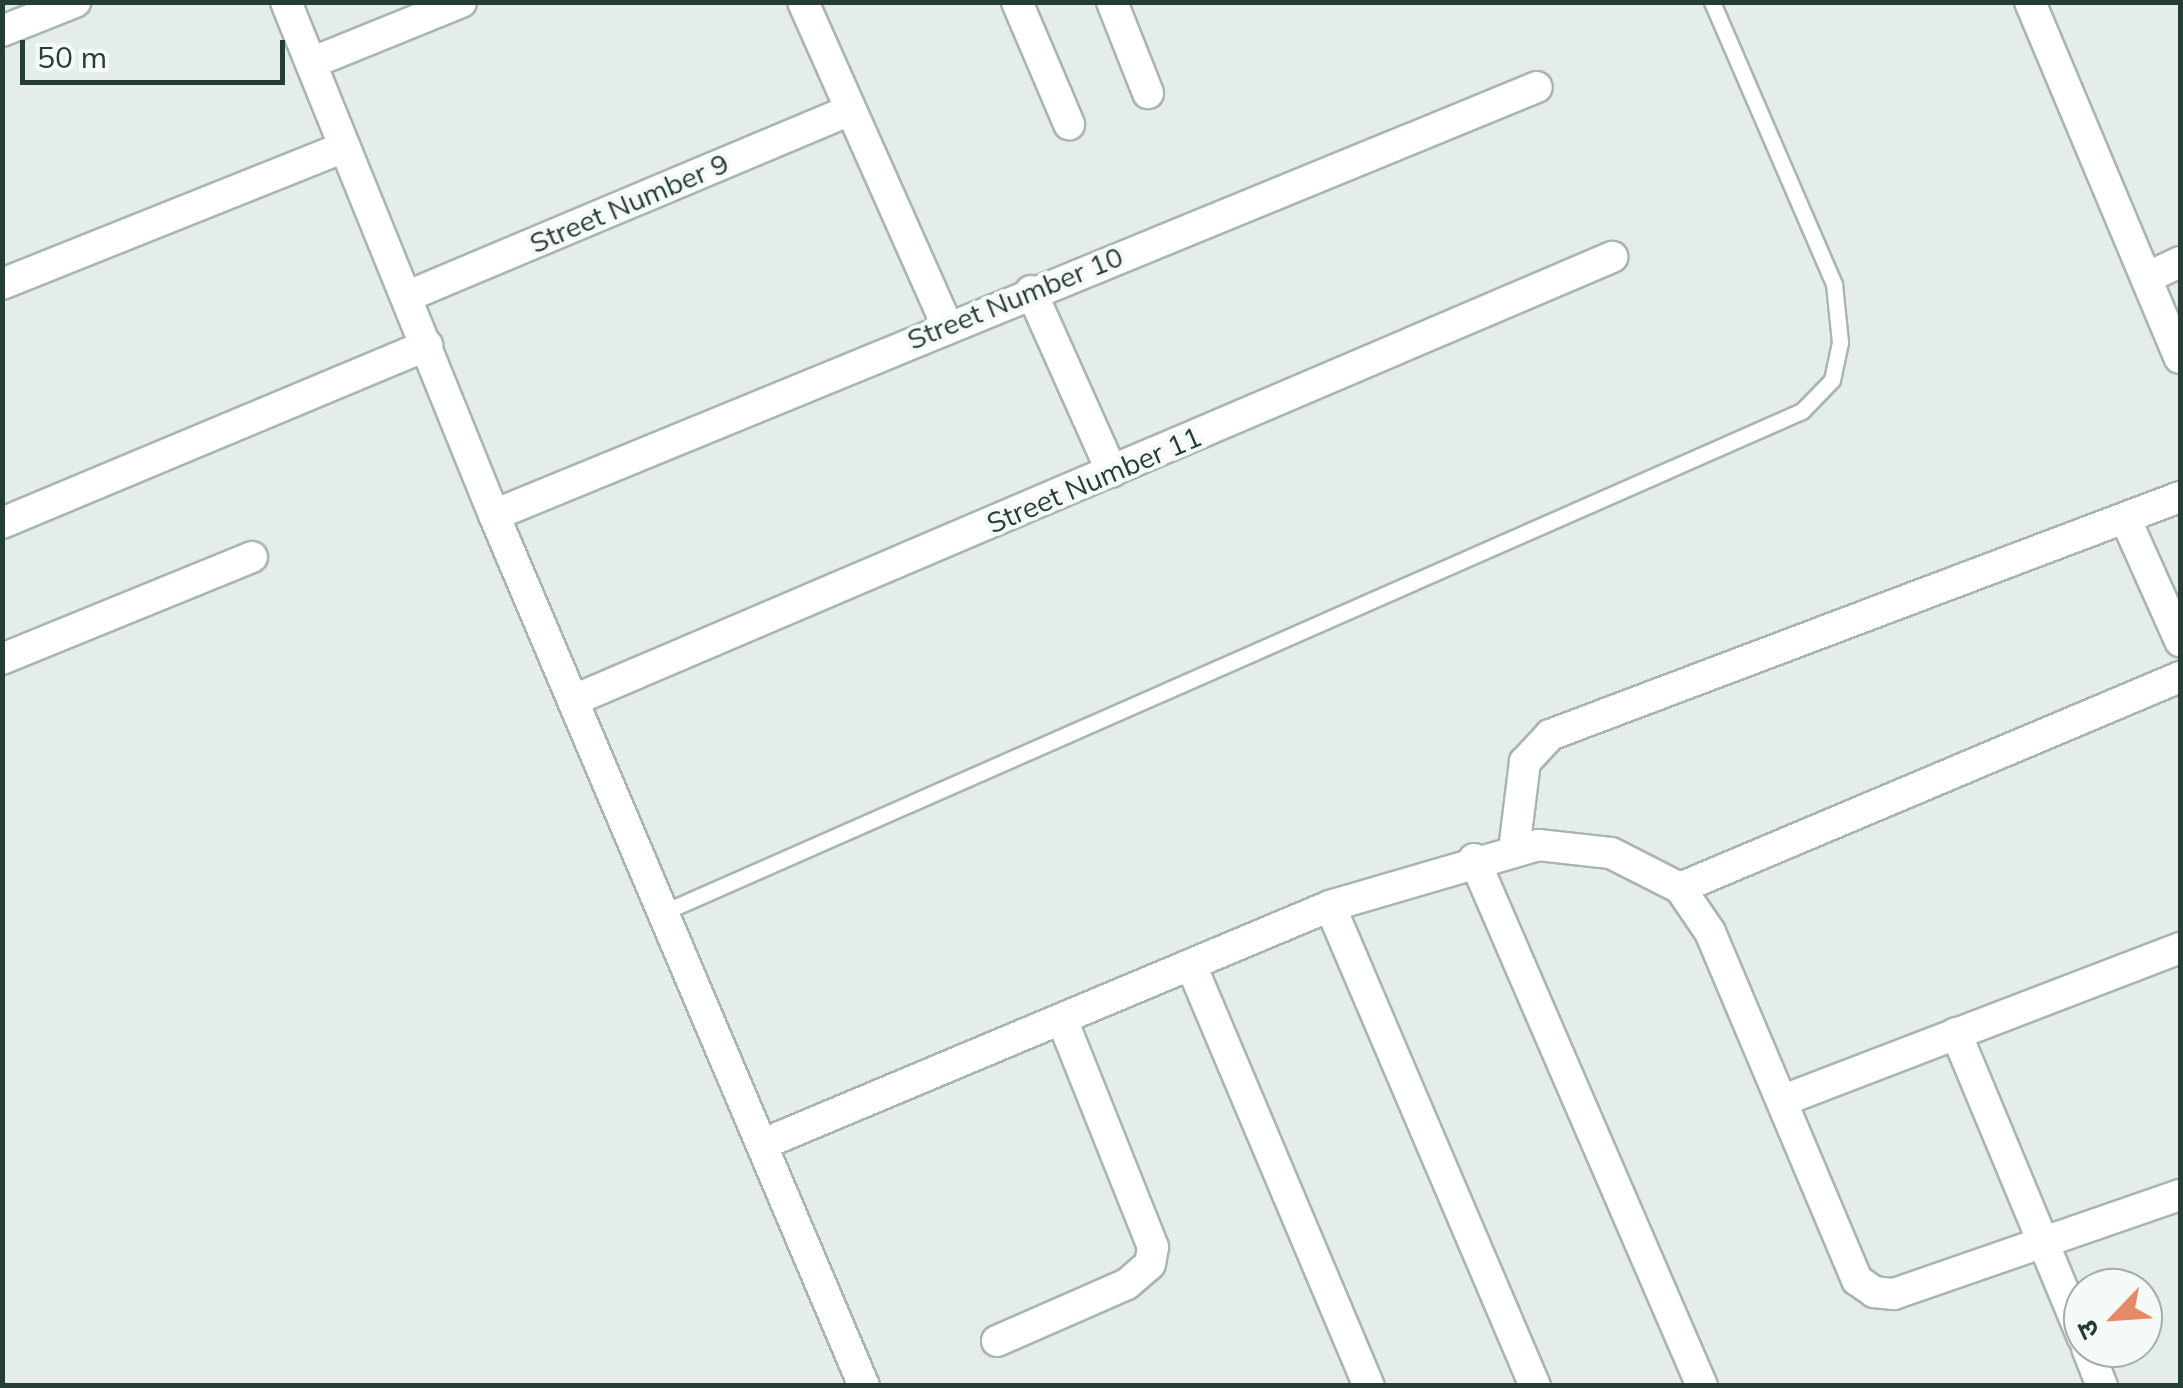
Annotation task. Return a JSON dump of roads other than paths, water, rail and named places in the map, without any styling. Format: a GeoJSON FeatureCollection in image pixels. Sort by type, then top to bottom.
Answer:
{"type":"FeatureCollection","features":[{"type":"Feature","properties":{"kind":"street"},"geometry":{"type":"LineString","coordinates":[[2,31],[75,2]]}},
{"type":"Feature","properties":{"kind":"street"},"geometry":{"type":"LineString","coordinates":[[286,2],[494,515],[864,1386]]}},
{"type":"Feature","properties":{"kind":"street"},"geometry":{"type":"LineString","coordinates":[[311,63],[461,2]]}},
{"type":"Feature","properties":{"kind":"street"},"geometry":{"type":"LineString","coordinates":[[803,2],[947,325]]}},
{"type":"Feature","properties":{"kind":"street"},"geometry":{"type":"LineString","coordinates":[[1017,2],[1069,124]]}},
{"type":"Feature","properties":{"kind":"street"},"geometry":{"type":"LineString","coordinates":[[1112,2],[1148,93]]}},
{"type":"Feature","properties":{"kind":"street"},"geometry":{"type":"LineString","coordinates":[[2030,2],[2180,358]]}},
{"type":"Feature","properties":{"kind":"street","name":"Street Number 10"},"geometry":{"type":"LineString","coordinates":[[494,515],[947,325],[1537,87]]}},
{"type":"Feature","properties":{"kind":"street","name":"Street Number 9"},"geometry":{"type":"LineString","coordinates":[[408,296],[850,110]]}},
{"type":"Feature","properties":{"kind":"street"},"geometry":{"type":"LineString","coordinates":[[2,284],[345,147]]}},
{"type":"Feature","properties":{"kind":"street","name":"Street Number 11"},"geometry":{"type":"LineString","coordinates":[[574,700],[1612,258]]}},
{"type":"Feature","properties":{"kind":"street"},"geometry":{"type":"LineString","coordinates":[[2146,278],[2180,262]]}},
{"type":"Feature","properties":{"kind":"street"},"geometry":{"type":"LineString","coordinates":[[1032,291],[1112,472]]}},
{"type":"Feature","properties":{"kind":"street"},"geometry":{"type":"LineString","coordinates":[[2,523],[426,346]]}},
{"type":"Feature","properties":{"kind":"street"},"geometry":{"type":"LineString","coordinates":[[1514,850],[1525,762],[1550,735],[2180,497]]}},
{"type":"Feature","properties":{"kind":"street"},"geometry":{"type":"LineString","coordinates":[[2126,520],[2180,641]]}},
{"type":"Feature","properties":{"kind":"street"},"geometry":{"type":"LineString","coordinates":[[2,659],[252,557]]}},
{"type":"Feature","properties":{"kind":"street"},"geometry":{"type":"LineString","coordinates":[[1680,888],[2180,676]]}},
{"type":"Feature","properties":{"kind":"street"},"geometry":{"type":"LineString","coordinates":[[763,1144],[1330,906],[1474,859],[1538,845],[1611,852],[1680,888],[1710,932],[1857,1280],[1874,1292],[1894,1294],[2038,1239],[2180,1195]]}},
{"type":"Feature","properties":{"kind":"street"},"geometry":{"type":"LineString","coordinates":[[1474,859],[1702,1386]]}},
{"type":"Feature","properties":{"kind":"street"},"geometry":{"type":"LineString","coordinates":[[1330,906],[1535,1386]]}},
{"type":"Feature","properties":{"kind":"street"},"geometry":{"type":"LineString","coordinates":[[1784,1100],[2180,948]]}},
{"type":"Feature","properties":{"kind":"street"},"geometry":{"type":"LineString","coordinates":[[1191,965],[1368,1386]]}},
{"type":"Feature","properties":{"kind":"street"},"geometry":{"type":"LineString","coordinates":[[998,1342],[1128,1284],[1150,1264],[1153,1246],[1062,1019]]}},
{"type":"Feature","properties":{"kind":"street"},"geometry":{"type":"LineString","coordinates":[[1956,1033],[2063,1294]]}},
{"type":"Feature","properties":{"kind":"lane"},"geometry":{"type":"LineString","coordinates":[[664,912],[1802,412],[1832,380],[1840,342],[1834,284],[1712,2]]}}]}
